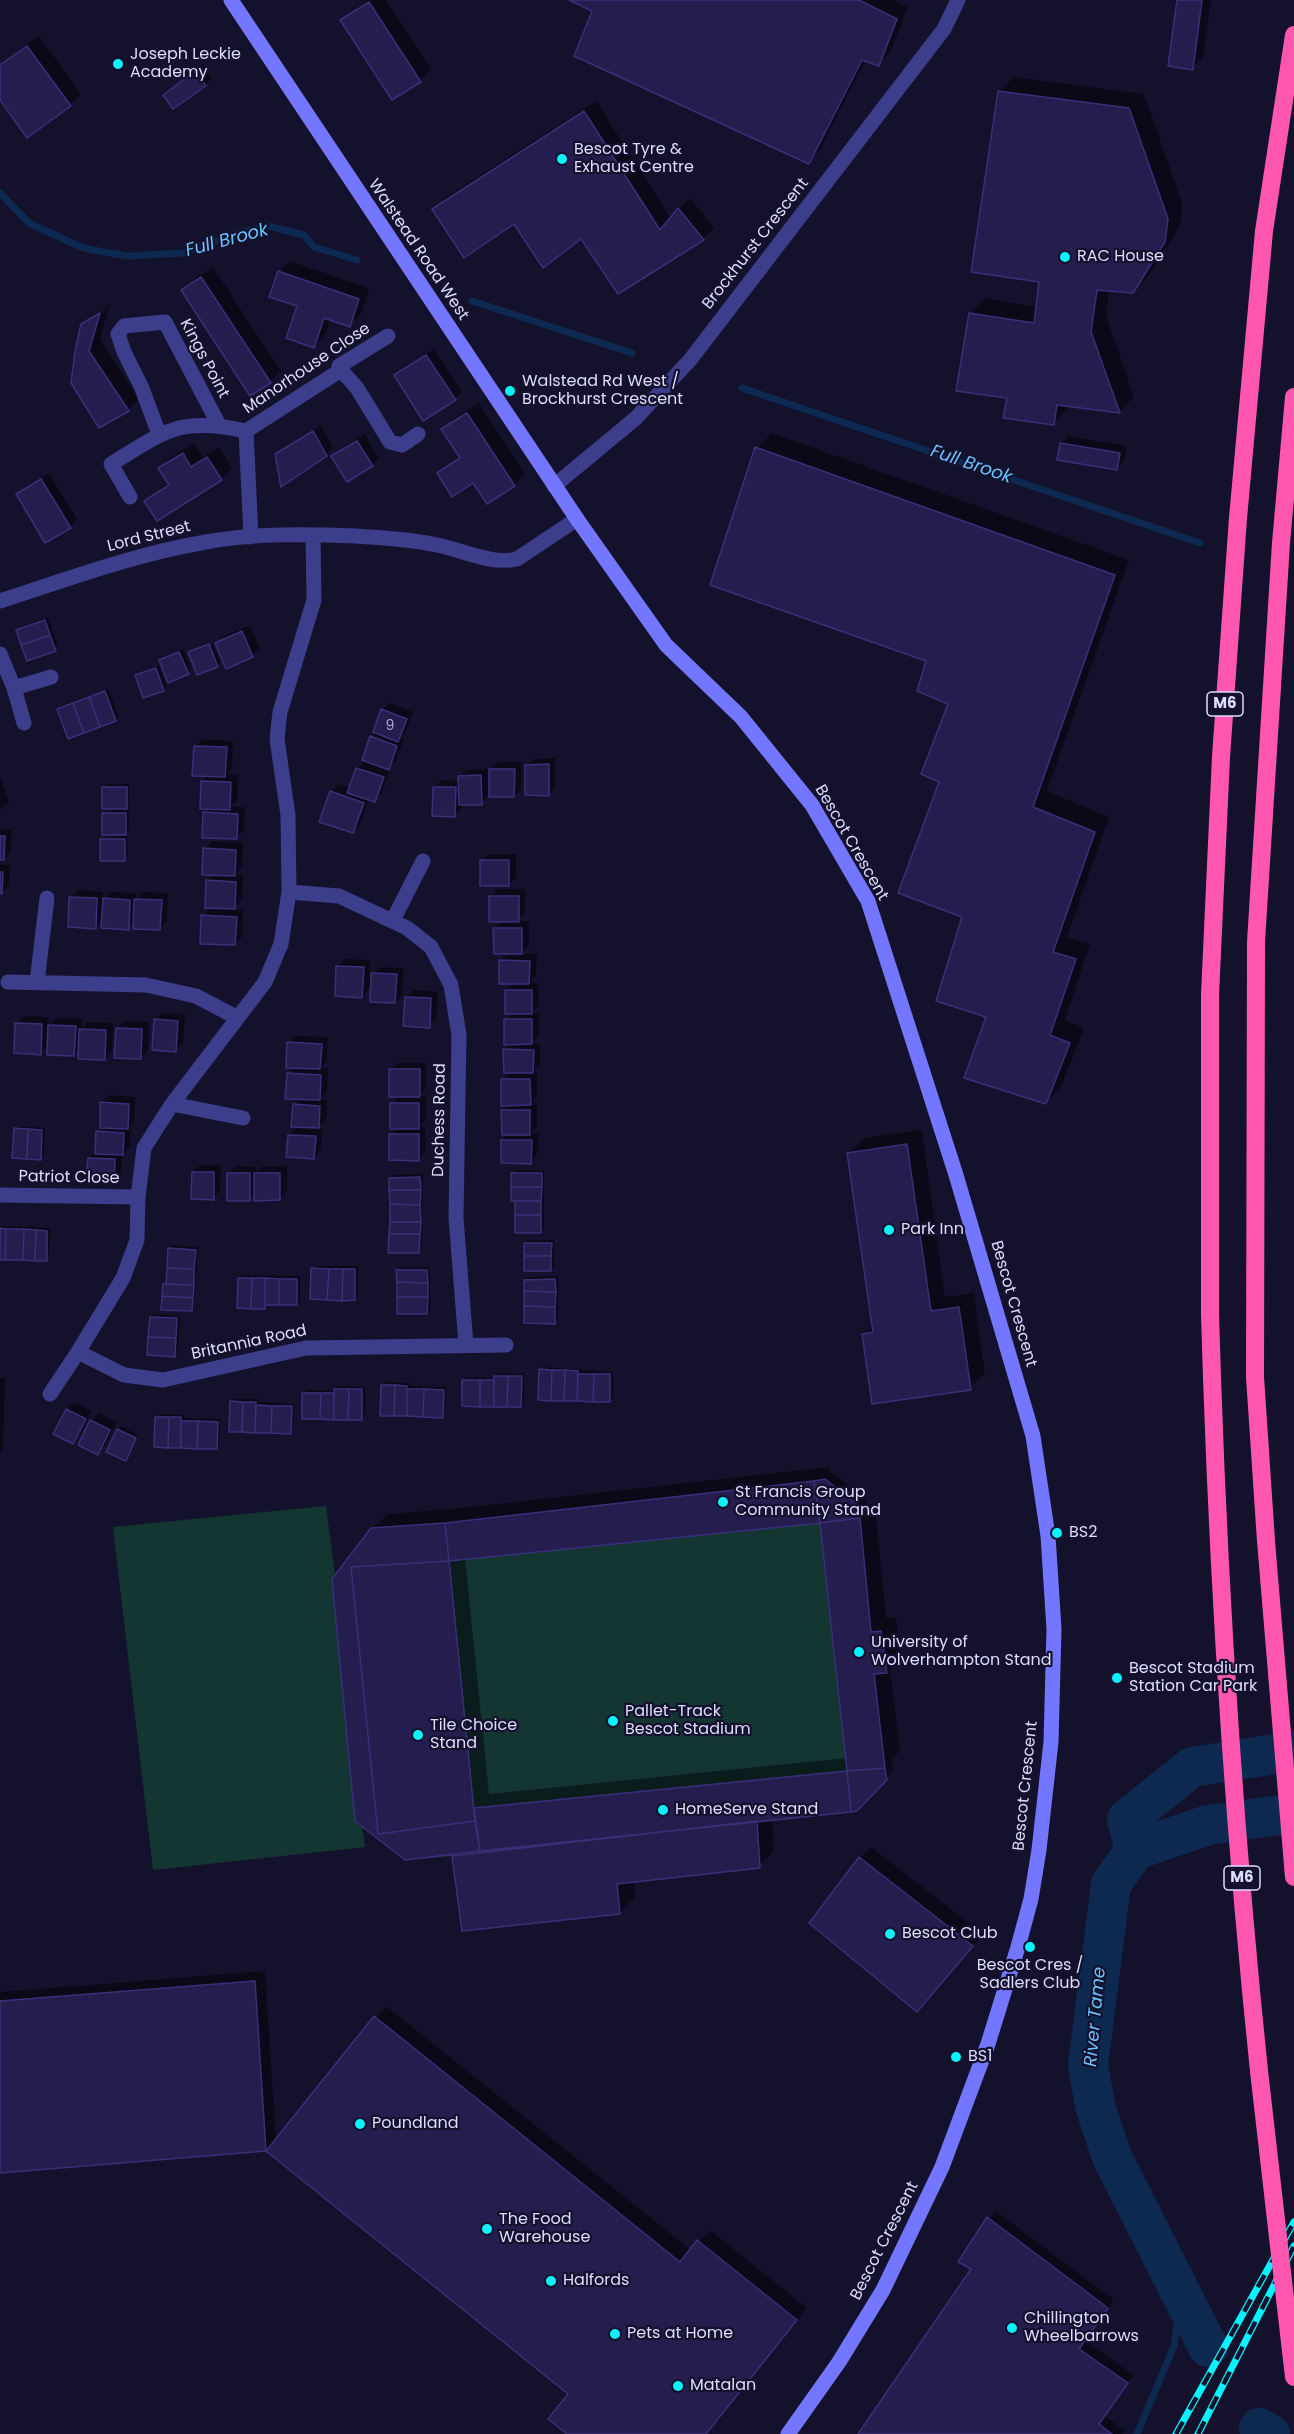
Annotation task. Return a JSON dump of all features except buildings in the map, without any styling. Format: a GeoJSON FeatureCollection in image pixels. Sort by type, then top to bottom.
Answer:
{"type":"FeatureCollection","features":[{"type":"Feature","properties":{"kind":"highway","name":"M6"},"geometry":{"type":"LineString","coordinates":[[1294,35],[1264,231],[1238,518],[1221,757],[1210,994],[1212,1378],[1218,1542],[1237,1816],[1259,2070],[1294,2377]]}},
{"type":"Feature","properties":{"kind":"highway"},"geometry":{"type":"LineString","coordinates":[[1294,397],[1281,543],[1256,942],[1255,1377],[1294,1877]]}},
{"type":"Feature","properties":{"kind":"street","name":"Walstead Road West"},"geometry":{"type":"LineString","coordinates":[[231,0],[577,519]]}},
{"type":"Feature","properties":{"kind":"street","name":"Brockhurst Crescent"},"geometry":{"type":"LineString","coordinates":[[554,486],[636,418],[690,360],[944,29],[958,0]]}},
{"type":"Feature","properties":{"kind":"street","name":"Kings Point"},"geometry":{"type":"LineString","coordinates":[[159,435],[118,334],[124,326],[165,322],[219,425]]}},
{"type":"Feature","properties":{"kind":"street","name":"Manorhouse Close"},"geometry":{"type":"LineString","coordinates":[[246,431],[341,370],[339,366],[387,336]]}},
{"type":"Feature","properties":{"kind":"street"},"geometry":{"type":"LineString","coordinates":[[341,370],[357,388],[390,442],[402,445],[418,434]]}},
{"type":"Feature","properties":{"kind":"street","name":"Kings Point"},"geometry":{"type":"LineString","coordinates":[[130,497],[111,464],[159,435],[184,425],[219,425],[246,431]]}},
{"type":"Feature","properties":{"kind":"street"},"geometry":{"type":"LineString","coordinates":[[246,431],[251,537]]}},
{"type":"Feature","properties":{"kind":"street"},"geometry":{"type":"LineString","coordinates":[[50,1394],[123,1278],[137,1240],[138,1197],[144,1148],[172,1104],[236,1017],[265,982],[281,944],[289,892],[288,815],[277,739],[280,712],[314,600],[313,535],[399,538],[498,561],[510,561],[517,559],[577,519]]}},
{"type":"Feature","properties":{"kind":"street","name":"Bescot Crescent"},"geometry":{"type":"LineString","coordinates":[[577,519],[666,645],[741,717],[812,805],[868,901],[956,1175],[1033,1436],[1048,1536],[1054,1629],[1051,1742],[1039,1850],[1031,1899],[1018,1947],[988,2044],[942,2167],[883,2290],[839,2362],[788,2434]]}},
{"type":"Feature","properties":{"kind":"street","name":"Lord Street"},"geometry":{"type":"LineString","coordinates":[[0,602],[128,559],[207,542],[251,537],[313,535]]}},
{"type":"Feature","properties":{"kind":"street"},"geometry":{"type":"LineString","coordinates":[[0,654],[14,688],[24,723]]}},
{"type":"Feature","properties":{"kind":"street"},"geometry":{"type":"LineString","coordinates":[[14,688],[51,677]]}},
{"type":"Feature","properties":{"kind":"street"},"geometry":{"type":"LineString","coordinates":[[393,920],[423,861]]}},
{"type":"Feature","properties":{"kind":"street","name":"Duchess Road"},"geometry":{"type":"LineString","coordinates":[[289,892],[339,896],[407,928],[431,947],[452,986],[459,1035],[456,1218],[466,1345]]}},
{"type":"Feature","properties":{"kind":"street"},"geometry":{"type":"LineString","coordinates":[[37,982],[47,898]]}},
{"type":"Feature","properties":{"kind":"street"},"geometry":{"type":"LineString","coordinates":[[8,982],[147,985],[169,988],[196,996],[236,1017]]}},
{"type":"Feature","properties":{"kind":"street"},"geometry":{"type":"LineString","coordinates":[[172,1104],[243,1118]]}},
{"type":"Feature","properties":{"kind":"street","name":"Patriot Close"},"geometry":{"type":"LineString","coordinates":[[0,1195],[138,1197]]}},
{"type":"Feature","properties":{"kind":"street","name":"Britannia Road"},"geometry":{"type":"LineString","coordinates":[[78,1352],[124,1375],[163,1380],[306,1347],[506,1345]]}},
{"type":"Feature","properties":{"kind":"green space","name":"Pallet-Track Bescot Stadium"},"geometry":{"type":"Polygon","coordinates":[[[814,1481],[859,1506],[871,1631],[881,1631],[887,1673],[874,1674],[887,1780],[857,1811],[757,1822],[760,1868],[617,1884],[620,1914],[462,1931],[452,1856],[405,1860],[362,1826],[365,1847],[153,1870],[113,1527],[326,1506],[335,1575],[371,1528],[445,1523],[814,1481]]]}},
{"type":"Feature","properties":{"kind":"waterway","name":"Full Brook"},"geometry":{"type":"LineString","coordinates":[[0,193],[29,223],[81,247],[98,251],[128,256],[183,253],[238,233],[268,226],[304,235],[314,247],[357,260]]}},
{"type":"Feature","properties":{"kind":"waterway","name":"Full Brook"},"geometry":{"type":"LineString","coordinates":[[472,301],[632,353]]}},
{"type":"Feature","properties":{"kind":"waterway","name":"Full Brook"},"geometry":{"type":"LineString","coordinates":[[742,388],[1200,543]]}},
{"type":"Feature","properties":{"kind":"waterway","name":"River Tame"},"geometry":{"type":"LineString","coordinates":[[1208,2347],[1112,2157],[1095,2106],[1088,2065],[1111,1884],[1135,1850],[1127,1819],[1192,1767],[1294,1751]]}},
{"type":"Feature","properties":{"kind":"waterway","name":"River Tame"},"geometry":{"type":"LineString","coordinates":[[1135,1850],[1208,1825],[1294,1813]]}},
{"type":"Feature","properties":{"kind":"waterway"},"geometry":{"type":"LineString","coordinates":[[1137,2434],[1174,2346],[1181,2295]]}},
{"type":"Feature","properties":{"kind":"waterway","name":"River Tame"},"geometry":{"type":"LineString","coordinates":[[1259,2428],[1270,2434]]}},
{"type":"Feature","properties":{"kind":"railway"},"geometry":{"type":"LineString","coordinates":[[1176,2434],[1294,2222]]}},
{"type":"Feature","properties":{"kind":"railway"},"geometry":{"type":"LineString","coordinates":[[1198,2434],[1294,2246]]}},
{"type":"Feature","properties":{"kind":"place","name":"Joseph Leckie Academy"},"geometry":{"type":"Point","coordinates":[118,64]}},
{"type":"Feature","properties":{"kind":"place","name":"Bescot Tyre & Exhaust Centre"},"geometry":{"type":"Point","coordinates":[562,159]}},
{"type":"Feature","properties":{"kind":"place","name":"RAC House"},"geometry":{"type":"Point","coordinates":[1065,257]}},
{"type":"Feature","properties":{"kind":"place","name":"Walstead Rd West / Brockhurst Crescent"},"geometry":{"type":"Point","coordinates":[510,391]}},
{"type":"Feature","properties":{"kind":"place","name":"Park Inn"},"geometry":{"type":"Point","coordinates":[889,1230]}},
{"type":"Feature","properties":{"kind":"place","name":"St Francis Group Community Stand"},"geometry":{"type":"Point","coordinates":[723,1502]}},
{"type":"Feature","properties":{"kind":"place","name":"BS2"},"geometry":{"type":"Point","coordinates":[1057,1533]}},
{"type":"Feature","properties":{"kind":"place","name":"University of Wolverhampton Stand"},"geometry":{"type":"Point","coordinates":[859,1652]}},
{"type":"Feature","properties":{"kind":"place","name":"Bescot Stadium Station Car Park"},"geometry":{"type":"Point","coordinates":[1117,1678]}},
{"type":"Feature","properties":{"kind":"place","name":"Pallet-Track Bescot Stadium"},"geometry":{"type":"Point","coordinates":[613,1721]}},
{"type":"Feature","properties":{"kind":"place","name":"Tile Choice Stand"},"geometry":{"type":"Point","coordinates":[418,1735]}},
{"type":"Feature","properties":{"kind":"place","name":"HomeServe Stand"},"geometry":{"type":"Point","coordinates":[663,1810]}},
{"type":"Feature","properties":{"kind":"place","name":"Bescot Club"},"geometry":{"type":"Point","coordinates":[890,1934]}},
{"type":"Feature","properties":{"kind":"place","name":"Bescot Cres / Sadlers Club"},"geometry":{"type":"Point","coordinates":[1030,1947]}},
{"type":"Feature","properties":{"kind":"place","name":"BS1"},"geometry":{"type":"Point","coordinates":[956,2057]}},
{"type":"Feature","properties":{"kind":"place","name":"Poundland"},"geometry":{"type":"Point","coordinates":[360,2124]}},
{"type":"Feature","properties":{"kind":"place","name":"The Food Warehouse"},"geometry":{"type":"Point","coordinates":[487,2229]}},
{"type":"Feature","properties":{"kind":"place","name":"Halfords"},"geometry":{"type":"Point","coordinates":[551,2281]}},
{"type":"Feature","properties":{"kind":"place","name":"Chillington Wheelbarrows"},"geometry":{"type":"Point","coordinates":[1012,2328]}},
{"type":"Feature","properties":{"kind":"place","name":"Pets at Home"},"geometry":{"type":"Point","coordinates":[615,2334]}},
{"type":"Feature","properties":{"kind":"place","name":"Matalan"},"geometry":{"type":"Point","coordinates":[678,2386]}}]}
